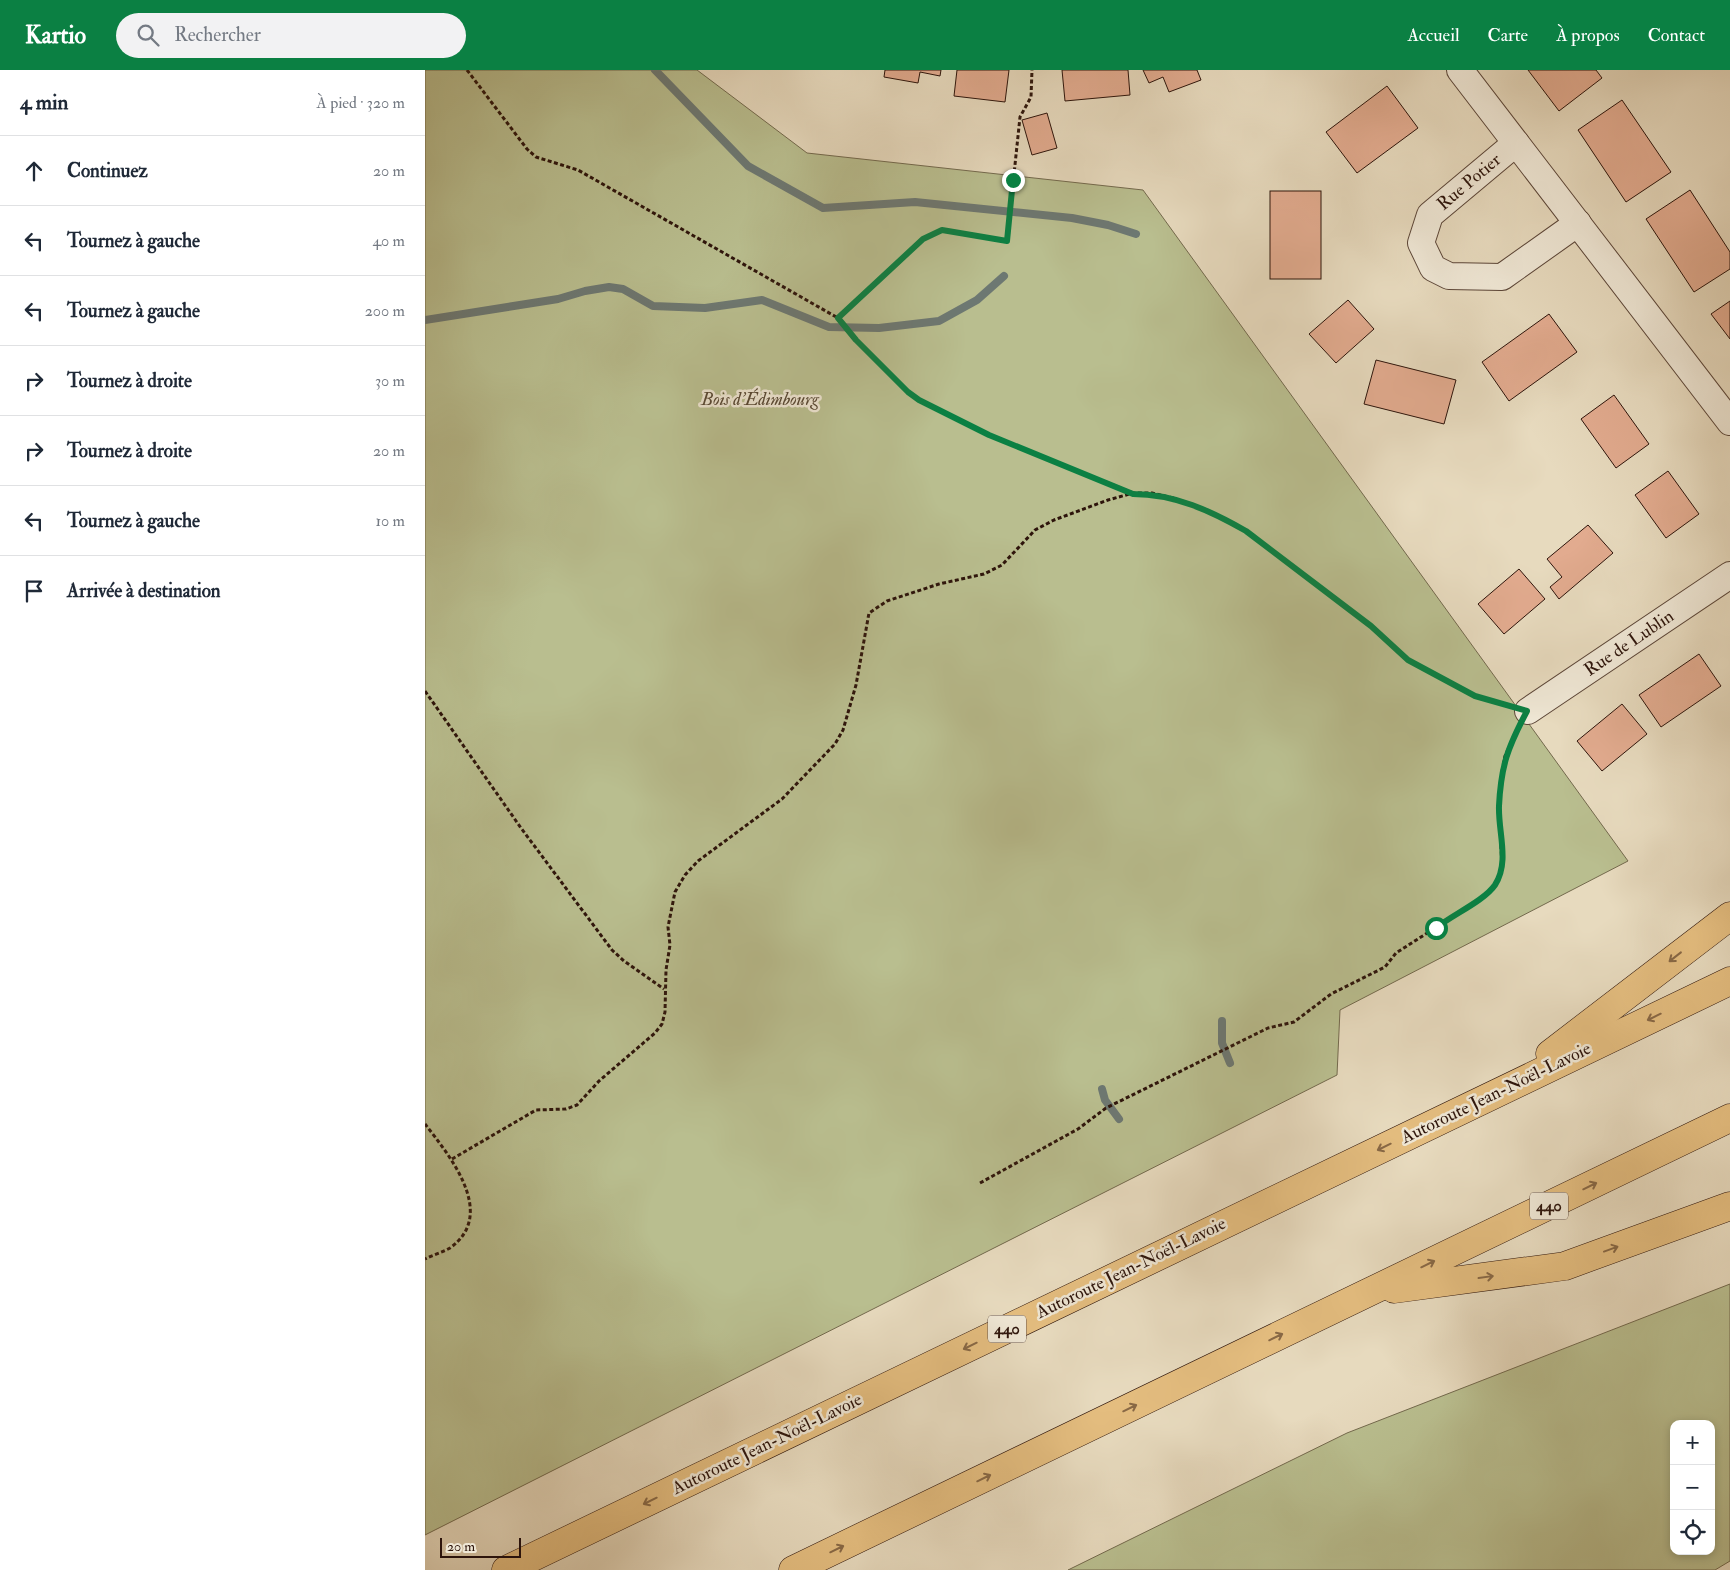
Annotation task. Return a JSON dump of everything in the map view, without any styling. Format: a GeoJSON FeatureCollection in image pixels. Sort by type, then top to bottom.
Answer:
{"type":"FeatureCollection","features":[{"type":"Feature","properties":{"kind":"highway"},"geometry":{"type":"LineString","coordinates":[[1507,1087],[1730,916]]}},
{"type":"Feature","properties":{"kind":"highway","name":"Autoroute Jean-Noël-Lavoie"},"geometry":{"type":"LineString","coordinates":[[506,1570],[1730,981]]}},
{"type":"Feature","properties":{"kind":"highway","name":"440"},"geometry":{"type":"LineString","coordinates":[[793,1570],[1730,1118]]}},
{"type":"Feature","properties":{"kind":"highway"},"geometry":{"type":"LineString","coordinates":[[1368,1293],[1565,1266],[1730,1206]]}},
{"type":"Feature","properties":{"kind":"street","name":"Rue Potier"},"geometry":{"type":"LineString","coordinates":[[1460,70],[1730,422]]}},
{"type":"Feature","properties":{"kind":"street","name":"Rue Potier"},"geometry":{"type":"LineString","coordinates":[[1516,143],[1430,215],[1421,243],[1433,268],[1449,276],[1502,276],[1578,223]]}},
{"type":"Feature","properties":{"kind":"street","name":"Rue de Lublin"},"geometry":{"type":"LineString","coordinates":[[1527,711],[1730,575]]}},
{"type":"Feature","properties":{"kind":"path"},"geometry":{"type":"LineString","coordinates":[[467,70],[527,149],[537,157],[578,170],[838,318],[862,346],[908,392],[919,400],[989,435],[1133,494]]}},
{"type":"Feature","properties":{"kind":"path"},"geometry":{"type":"LineString","coordinates":[[838,318],[923,239],[942,230],[1007,241],[1020,117],[1031,97],[1032,70]]}},
{"type":"Feature","properties":{"kind":"path"},"geometry":{"type":"LineString","coordinates":[[452,1159],[537,1110],[566,1109],[577,1105],[599,1081],[655,1033],[662,1024],[665,1012],[665,990],[670,945],[669,912],[675,892],[685,875],[698,860],[782,799],[835,744],[843,730],[856,685],[869,612],[887,601],[939,584],[983,574],[1002,565],[1039,527],[1083,508],[1133,494],[1152,494],[1173,498],[1225,519],[1246,531],[1371,626],[1408,660],[1475,696],[1527,711],[1505,756],[1499,807],[1502,867],[1496,883],[1485,896],[1396,954],[1385,967],[1331,994],[1294,1022],[1268,1028],[1106,1108],[1078,1129],[980,1182]]}},
{"type":"Feature","properties":{"kind":"path"},"geometry":{"type":"LineString","coordinates":[[425,691],[521,828],[612,950],[624,961],[665,990]]}},
{"type":"Feature","properties":{"kind":"path"},"geometry":{"type":"LineString","coordinates":[[425,1124],[452,1159],[467,1191],[471,1206],[470,1218],[462,1234],[450,1248],[425,1259]]}},
{"type":"Feature","properties":{"kind":"green space","name":"Bois d'Édimbourg"},"geometry":{"type":"Polygon","coordinates":[[[425,70],[697,70],[807,153],[1143,190],[1628,861],[1340,1010],[1337,1075],[425,1535],[425,70]]]}},
{"type":"Feature","properties":{"kind":"green space"},"geometry":{"type":"Polygon","coordinates":[[[1730,1284],[1730,1561],[1715,1570],[1068,1570],[1347,1433],[1730,1284]]]}},
{"type":"Feature","properties":{"kind":"building"},"geometry":{"type":"Polygon","coordinates":[[[885,70],[941,70],[940,76],[920,72],[918,83],[884,77],[885,70]]]}},
{"type":"Feature","properties":{"kind":"building"},"geometry":{"type":"Polygon","coordinates":[[[957,70],[1009,70],[1005,102],[954,96],[957,70]]]}},
{"type":"Feature","properties":{"kind":"building"},"geometry":{"type":"Polygon","coordinates":[[[1062,70],[1128,70],[1130,95],[1065,101],[1062,70]]]}},
{"type":"Feature","properties":{"kind":"building"},"geometry":{"type":"Polygon","coordinates":[[[1143,70],[1197,70],[1201,80],[1169,92],[1163,77],[1149,83],[1143,70]]]}},
{"type":"Feature","properties":{"kind":"building"},"geometry":{"type":"Polygon","coordinates":[[[1528,70],[1596,70],[1602,78],[1559,111],[1528,70]]]}},
{"type":"Feature","properties":{"kind":"building"},"geometry":{"type":"Polygon","coordinates":[[[1387,86],[1418,128],[1357,173],[1326,132],[1387,86]]]}},
{"type":"Feature","properties":{"kind":"building"},"geometry":{"type":"Polygon","coordinates":[[[1622,100],[1671,172],[1626,202],[1578,130],[1622,100]]]}},
{"type":"Feature","properties":{"kind":"building"},"geometry":{"type":"Polygon","coordinates":[[[1047,113],[1057,148],[1032,155],[1022,120],[1047,113]]]}},
{"type":"Feature","properties":{"kind":"building"},"geometry":{"type":"Polygon","coordinates":[[[1690,190],[1730,252],[1730,269],[1694,292],[1646,219],[1690,190]]]}},
{"type":"Feature","properties":{"kind":"building"},"geometry":{"type":"Polygon","coordinates":[[[1270,191],[1321,191],[1321,279],[1270,279],[1270,191]]]}},
{"type":"Feature","properties":{"kind":"building"},"geometry":{"type":"Polygon","coordinates":[[[1348,300],[1374,329],[1336,363],[1309,334],[1348,300]]]}},
{"type":"Feature","properties":{"kind":"building"},"geometry":{"type":"Polygon","coordinates":[[[1730,301],[1730,339],[1711,314],[1730,301]]]}},
{"type":"Feature","properties":{"kind":"building"},"geometry":{"type":"Polygon","coordinates":[[[1549,314],[1577,352],[1509,401],[1482,362],[1549,314]]]}},
{"type":"Feature","properties":{"kind":"building"},"geometry":{"type":"Polygon","coordinates":[[[1376,360],[1456,380],[1444,424],[1364,404],[1376,360]]]}},
{"type":"Feature","properties":{"kind":"building"},"geometry":{"type":"Polygon","coordinates":[[[1614,395],[1649,444],[1616,468],[1581,419],[1614,395]]]}},
{"type":"Feature","properties":{"kind":"building"},"geometry":{"type":"Polygon","coordinates":[[[1668,471],[1699,514],[1666,538],[1635,495],[1668,471]]]}},
{"type":"Feature","properties":{"kind":"building"},"geometry":{"type":"Polygon","coordinates":[[[1588,525],[1613,553],[1559,599],[1550,587],[1562,577],[1547,559],[1588,525]]]}},
{"type":"Feature","properties":{"kind":"building"},"geometry":{"type":"Polygon","coordinates":[[[1519,569],[1545,599],[1504,634],[1478,604],[1519,569]]]}},
{"type":"Feature","properties":{"kind":"building"},"geometry":{"type":"Polygon","coordinates":[[[1699,654],[1721,686],[1661,727],[1639,695],[1699,654]]]}},
{"type":"Feature","properties":{"kind":"building"},"geometry":{"type":"Polygon","coordinates":[[[1622,704],[1647,734],[1602,771],[1577,741],[1622,704]]]}},
{"type":"Feature","properties":{"kind":"waterway"},"geometry":{"type":"LineString","coordinates":[[655,70],[748,166],[823,208],[915,202],[1072,218],[1108,225],[1136,234]]}},
{"type":"Feature","properties":{"kind":"waterway"},"geometry":{"type":"LineString","coordinates":[[425,320],[558,299],[585,291],[609,287],[623,289],[653,306],[705,308],[762,300],[829,327],[879,328],[939,321],[977,300],[1004,276]]}},
{"type":"Feature","properties":{"kind":"waterway"},"geometry":{"type":"LineString","coordinates":[[1222,1021],[1222,1043],[1230,1063]]}},
{"type":"Feature","properties":{"kind":"waterway"},"geometry":{"type":"LineString","coordinates":[[1102,1089],[1105,1100],[1119,1119]]}},
{"type":"Feature","properties":{"kind":"route"},"geometry":{"type":"LineString","coordinates":[[1013,180],[1007,241],[942,230],[923,239],[838,318],[856,340],[908,392],[919,400],[989,435],[1133,494],[1152,494],[1173,498],[1225,519],[1246,531],[1371,626],[1408,660],[1475,696],[1527,711],[1505,756],[1499,807],[1503,855],[1499,878],[1494,887],[1485,896],[1453,915],[1436,928]]}}]}
